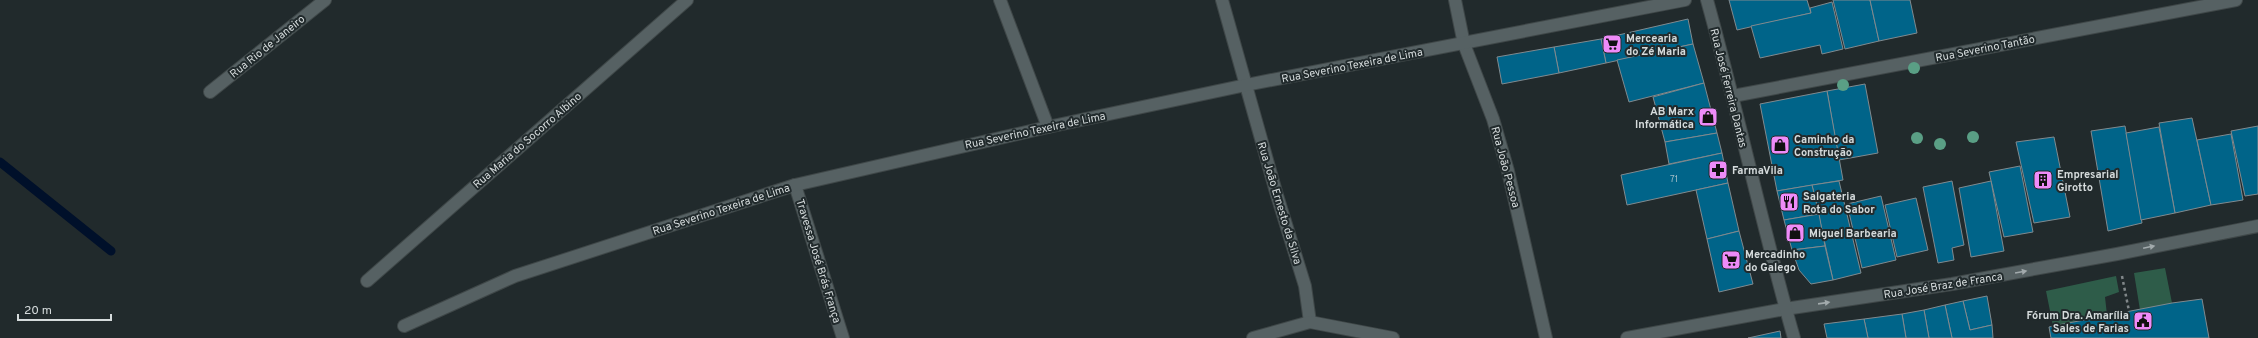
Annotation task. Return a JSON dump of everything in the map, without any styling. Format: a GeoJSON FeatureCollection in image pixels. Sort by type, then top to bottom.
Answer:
{"type":"FeatureCollection","features":[{"type":"Feature","properties":{"kind":"street","name":"Rua Rio de Janeiro"},"geometry":{"type":"LineString","coordinates":[[210,92],[325,0]]}},
{"type":"Feature","properties":{"kind":"street","name":"Rua Maria do Socorro Albino"},"geometry":{"type":"LineString","coordinates":[[367,281],[687,0]]}},
{"type":"Feature","properties":{"kind":"street"},"geometry":{"type":"LineString","coordinates":[[1000,0],[1048,127]]}},
{"type":"Feature","properties":{"kind":"street","name":"Rua João Ernesto da Silva"},"geometry":{"type":"LineString","coordinates":[[1222,0],[1276,192],[1305,286],[1310,322]]}},
{"type":"Feature","properties":{"kind":"street","name":"Rua João Pessoa"},"geometry":{"type":"LineString","coordinates":[[1454,0],[1464,44],[1493,119],[1508,171],[1546,338]]}},
{"type":"Feature","properties":{"kind":"street","name":"Rua Severino Texeira de Lima"},"geometry":{"type":"LineString","coordinates":[[404,326],[515,276],[795,185],[1048,127],[1246,86],[1685,0]]}},
{"type":"Feature","properties":{"kind":"street","name":"Rua José Ferreira Dantas"},"geometry":{"type":"LineString","coordinates":[[1706,0],[1734,96],[1757,204],[1794,338]]}},
{"type":"Feature","properties":{"kind":"street","name":"Rua Severino Tantão"},"geometry":{"type":"LineString","coordinates":[[1734,96],[2236,0]]}},
{"type":"Feature","properties":{"kind":"street","name":"Travessa José Brás França"},"geometry":{"type":"LineString","coordinates":[[795,185],[842,338]]}},
{"type":"Feature","properties":{"kind":"street","name":"Rua José Braz de Franca"},"geometry":{"type":"LineString","coordinates":[[1627,338],[1785,309],[1952,284],[2117,254],[2224,231],[2258,226]]}},
{"type":"Feature","properties":{"kind":"street"},"geometry":{"type":"LineString","coordinates":[[1253,338],[1310,322],[1393,338]]}},
{"type":"Feature","properties":{"kind":"path"},"geometry":{"type":"LineString","coordinates":[[2117,254],[2129,312]]}},
{"type":"Feature","properties":{"kind":"green space"},"geometry":{"type":"Polygon","coordinates":[[[2165,268],[2172,303],[2140,310],[2134,273],[2165,268]]]}},
{"type":"Feature","properties":{"kind":"green space"},"geometry":{"type":"Polygon","coordinates":[[[2116,276],[2119,292],[2105,297],[2107,315],[2053,326],[2046,291],[2116,276]]]}},
{"type":"Feature","properties":{"kind":"building"},"geometry":{"type":"Polygon","coordinates":[[[1729,0],[1807,0],[1811,13],[1737,30],[1729,0]]]}},
{"type":"Feature","properties":{"kind":"building"},"geometry":{"type":"Polygon","coordinates":[[[1833,0],[1870,0],[1879,41],[1845,49],[1833,0]]]}},
{"type":"Feature","properties":{"kind":"building"},"geometry":{"type":"Polygon","coordinates":[[[1870,0],[1910,0],[1917,33],[1879,41],[1870,0]]]}},
{"type":"Feature","properties":{"kind":"building"},"geometry":{"type":"Polygon","coordinates":[[[1832,2],[1843,49],[1822,54],[1820,45],[1760,58],[1751,26],[1811,13],[1810,8],[1832,2]]]}},
{"type":"Feature","properties":{"kind":"building"},"geometry":{"type":"Polygon","coordinates":[[[1688,19],[1693,44],[1606,63],[1601,39],[1688,19]]]}},
{"type":"Feature","properties":{"kind":"building"},"geometry":{"type":"Polygon","coordinates":[[[1601,39],[1606,63],[1559,73],[1554,47],[1601,39]]]}},
{"type":"Feature","properties":{"kind":"building"},"geometry":{"type":"Polygon","coordinates":[[[1693,44],[1704,83],[1629,102],[1617,60],[1693,44]]]}},
{"type":"Feature","properties":{"kind":"building"},"geometry":{"type":"Polygon","coordinates":[[[1554,47],[1559,73],[1502,84],[1497,57],[1554,47]]]}},
{"type":"Feature","properties":{"kind":"building"},"geometry":{"type":"Polygon","coordinates":[[[1704,83],[1717,133],[1665,142],[1653,97],[1704,83]]]}},
{"type":"Feature","properties":{"kind":"building"},"geometry":{"type":"Polygon","coordinates":[[[1865,84],[1878,153],[1839,160],[1827,91],[1865,84]]]}},
{"type":"Feature","properties":{"kind":"building"},"geometry":{"type":"Polygon","coordinates":[[[1827,91],[1843,180],[1777,191],[1760,104],[1827,91]]]}},
{"type":"Feature","properties":{"kind":"building"},"geometry":{"type":"Polygon","coordinates":[[[2192,118],[2211,205],[2175,213],[2159,123],[2192,118]]]}},
{"type":"Feature","properties":{"kind":"building"},"geometry":{"type":"Polygon","coordinates":[[[2125,126],[2142,223],[2108,231],[2091,131],[2125,126]]]}},
{"type":"Feature","properties":{"kind":"building"},"geometry":{"type":"Polygon","coordinates":[[[2258,126],[2258,194],[2245,196],[2231,131],[2258,126]]]}},
{"type":"Feature","properties":{"kind":"building"},"geometry":{"type":"Polygon","coordinates":[[[2159,127],[2175,213],[2141,220],[2126,133],[2159,127]]]}},
{"type":"Feature","properties":{"kind":"building"},"geometry":{"type":"Polygon","coordinates":[[[1717,133],[1722,153],[1669,164],[1665,142],[1717,133]]]}},
{"type":"Feature","properties":{"kind":"building"},"geometry":{"type":"Polygon","coordinates":[[[2231,134],[2243,200],[2211,205],[2197,140],[2231,134]]]}},
{"type":"Feature","properties":{"kind":"building","name":"Empresarial Girotto"},"geometry":{"type":"Polygon","coordinates":[[[2054,137],[2070,217],[2034,223],[2016,142],[2054,137]]]}},
{"type":"Feature","properties":{"kind":"building"},"geometry":{"type":"Polygon","coordinates":[[[1722,153],[1728,183],[1627,205],[1621,175],[1722,153]]]}},
{"type":"Feature","properties":{"kind":"building"},"geometry":{"type":"Polygon","coordinates":[[[2020,166],[2033,232],[2004,237],[1989,172],[2020,166]]]}},
{"type":"Feature","properties":{"kind":"building"},"geometry":{"type":"Polygon","coordinates":[[[1839,181],[1861,273],[1833,280],[1812,185],[1839,181]]]}},
{"type":"Feature","properties":{"kind":"building"},"geometry":{"type":"Polygon","coordinates":[[[1952,181],[1964,245],[1952,248],[1954,260],[1938,263],[1923,187],[1952,181]]]}},
{"type":"Feature","properties":{"kind":"building"},"geometry":{"type":"Polygon","coordinates":[[[1991,181],[2004,251],[1971,257],[1959,188],[1991,181]]]}},
{"type":"Feature","properties":{"kind":"building"},"geometry":{"type":"Polygon","coordinates":[[[1728,183],[1739,231],[1707,239],[1696,190],[1728,183]]]}},
{"type":"Feature","properties":{"kind":"building"},"geometry":{"type":"Polygon","coordinates":[[[1812,185],[1819,214],[1784,220],[1777,191],[1812,185]]]}},
{"type":"Feature","properties":{"kind":"building"},"geometry":{"type":"Polygon","coordinates":[[[1881,196],[1896,260],[1862,268],[1847,204],[1881,196]]]}},
{"type":"Feature","properties":{"kind":"building"},"geometry":{"type":"Polygon","coordinates":[[[1916,198],[1928,250],[1897,257],[1885,205],[1916,198]]]}},
{"type":"Feature","properties":{"kind":"building"},"geometry":{"type":"Polygon","coordinates":[[[1819,214],[1825,246],[1792,250],[1784,220],[1819,214]]]}},
{"type":"Feature","properties":{"kind":"building"},"geometry":{"type":"Polygon","coordinates":[[[1739,231],[1753,284],[1719,292],[1707,239],[1739,231]]]}},
{"type":"Feature","properties":{"kind":"building"},"geometry":{"type":"Polygon","coordinates":[[[1825,246],[1833,280],[1811,284],[1799,270],[1792,250],[1825,246]]]}},
{"type":"Feature","properties":{"kind":"building"},"geometry":{"type":"Polygon","coordinates":[[[1987,296],[1992,325],[1970,330],[1963,301],[1987,296]]]}},
{"type":"Feature","properties":{"kind":"building","name":"Fórum Dra. Amarília Sales de Farias"},"geometry":{"type":"Polygon","coordinates":[[[2202,299],[2209,338],[2051,338],[2049,327],[2172,303],[2202,299]]]}},
{"type":"Feature","properties":{"kind":"building"},"geometry":{"type":"Polygon","coordinates":[[[1963,301],[1970,330],[1992,325],[1993,338],[1952,338],[1945,305],[1963,301]]]}},
{"type":"Feature","properties":{"kind":"building"},"geometry":{"type":"Polygon","coordinates":[[[1945,305],[1952,338],[1929,338],[1924,310],[1945,305]]]}},
{"type":"Feature","properties":{"kind":"building"},"geometry":{"type":"Polygon","coordinates":[[[1924,310],[1929,338],[1906,338],[1902,314],[1924,310]]]}},
{"type":"Feature","properties":{"kind":"building"},"geometry":{"type":"Polygon","coordinates":[[[1902,314],[1906,338],[1868,338],[1864,319],[1902,314]]]}},
{"type":"Feature","properties":{"kind":"building"},"geometry":{"type":"Polygon","coordinates":[[[1864,319],[1868,338],[1827,338],[1824,324],[1864,319]]]}},
{"type":"Feature","properties":{"kind":"building"},"geometry":{"type":"Polygon","coordinates":[[[1780,331],[1781,338],[1748,338],[1780,331]]]}},
{"type":"Feature","properties":{"kind":"waterway"},"geometry":{"type":"LineString","coordinates":[[0,162],[111,251]]}},
{"type":"Feature","properties":{"kind":"place","name":"Mercearia do Zé Maria"},"geometry":{"type":"Point","coordinates":[1612,44]}},
{"type":"Feature","properties":{"kind":"place","name":"AB Marx Informática"},"geometry":{"type":"Point","coordinates":[1708,117]}},
{"type":"Feature","properties":{"kind":"place","name":"Caminho da Construção"},"geometry":{"type":"Point","coordinates":[1780,145]}},
{"type":"Feature","properties":{"kind":"place","name":"FarmaVila"},"geometry":{"type":"Point","coordinates":[1718,170]}},
{"type":"Feature","properties":{"kind":"place","name":"Empresarial Girotto"},"geometry":{"type":"Point","coordinates":[2043,180]}},
{"type":"Feature","properties":{"kind":"place","name":"Salgateria Rota do Sabor"},"geometry":{"type":"Point","coordinates":[1789,202]}},
{"type":"Feature","properties":{"kind":"place","name":"Miguel Barbearia"},"geometry":{"type":"Point","coordinates":[1795,233]}},
{"type":"Feature","properties":{"kind":"place","name":"Mercadinho do Galego"},"geometry":{"type":"Point","coordinates":[1731,260]}},
{"type":"Feature","properties":{"kind":"place","name":"Fórum Dra. Amarília Sales de Farias"},"geometry":{"type":"Point","coordinates":[2143,321]}}]}
